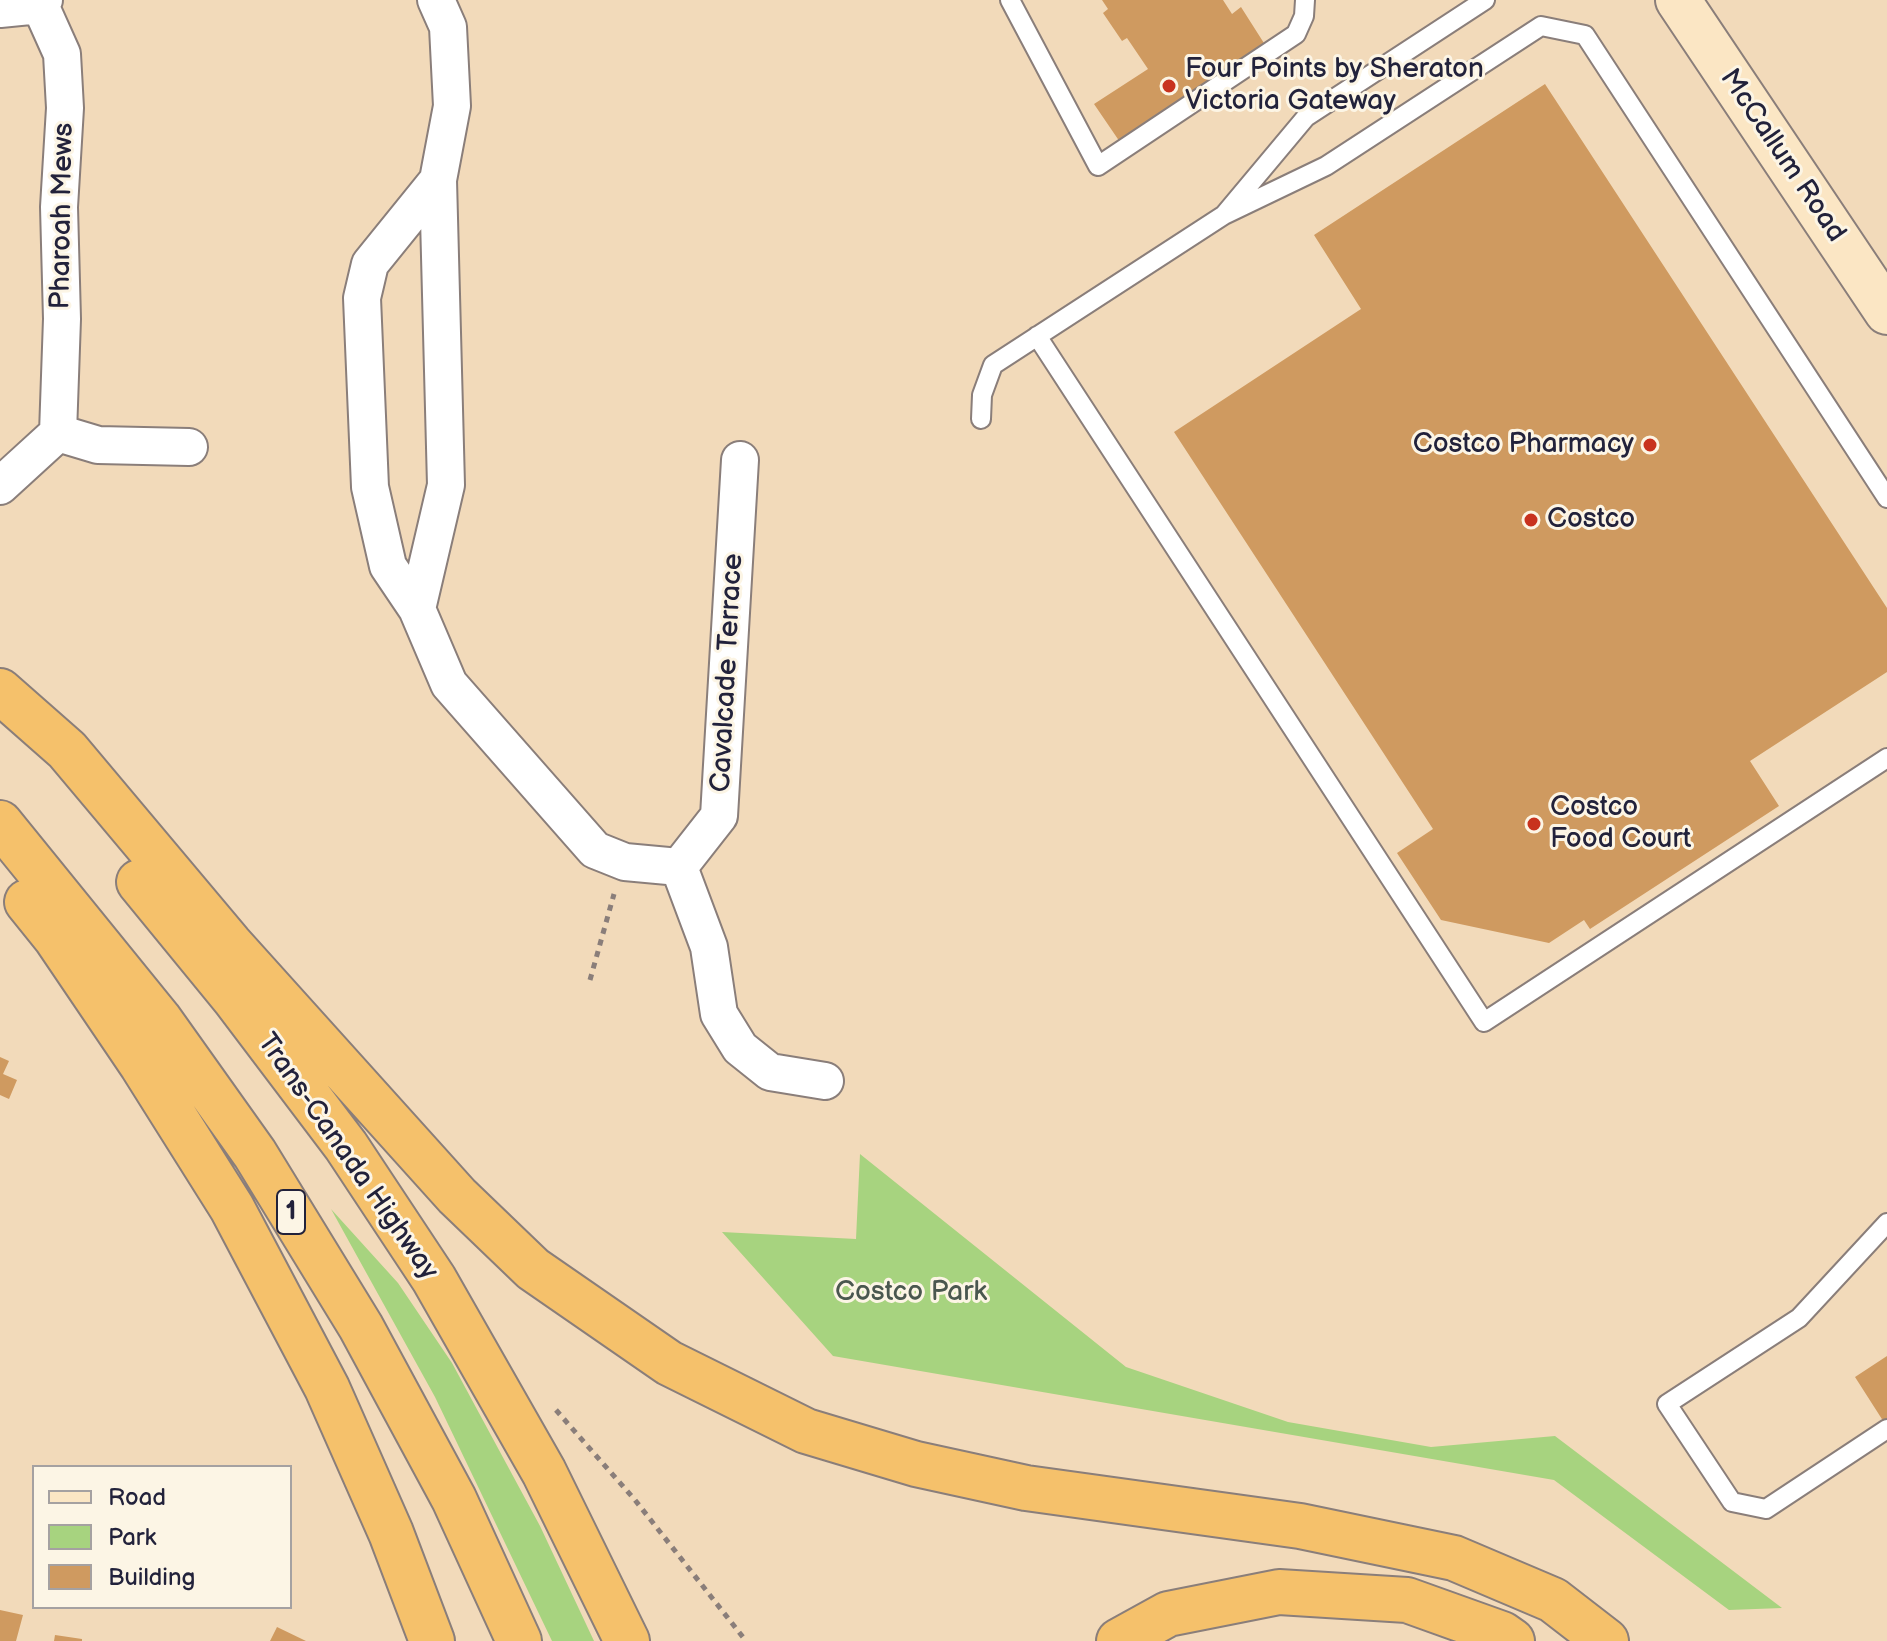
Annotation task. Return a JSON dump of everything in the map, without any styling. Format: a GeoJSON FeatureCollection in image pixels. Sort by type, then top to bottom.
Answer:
{"type":"FeatureCollection","features":[{"type":"Feature","properties":{"kind":"highway"},"geometry":{"type":"LineString","coordinates":[[0,691],[67,750],[230,944],[457,1196],[533,1269],[669,1363],[806,1431],[916,1464],[1026,1488],[1300,1526],[1454,1558],[1553,1600],[1606,1641]]}},
{"type":"Feature","properties":{"kind":"highway","name":"Trans-Canada Highway"},"geometry":{"type":"LineString","coordinates":[[0,719],[234,998],[346,1146],[434,1279],[544,1472],[627,1641]]}},
{"type":"Feature","properties":{"kind":"highway","name":"1"},"geometry":{"type":"LineString","coordinates":[[0,823],[159,1019],[255,1154],[361,1327],[454,1499],[519,1641]]}},
{"type":"Feature","properties":{"kind":"highway"},"geometry":{"type":"LineString","coordinates":[[0,868],[56,938],[232,1208],[327,1388],[391,1533],[432,1641]]}},
{"type":"Feature","properties":{"kind":"highway"},"geometry":{"type":"LineString","coordinates":[[1119,1641],[1168,1614],[1279,1592],[1407,1600],[1502,1634],[1512,1641]]}},
{"type":"Feature","properties":{"kind":"street"},"geometry":{"type":"LineString","coordinates":[[417,609],[446,485],[438,180],[452,106],[448,27],[436,0]]}},
{"type":"Feature","properties":{"kind":"street","name":"McCallum Road"},"geometry":{"type":"LineString","coordinates":[[1678,0],[1887,312]]}},
{"type":"Feature","properties":{"kind":"street"},"geometry":{"type":"LineString","coordinates":[[0,9],[42,2]]}},
{"type":"Feature","properties":{"kind":"street","name":"Pharoah Mews"},"geometry":{"type":"LineString","coordinates":[[42,2],[62,54],[65,108],[59,207],[62,319],[58,433]]}},
{"type":"Feature","properties":{"kind":"street"},"geometry":{"type":"LineString","coordinates":[[438,180],[370,264],[362,298],[370,487],[388,566],[417,609],[449,684],[595,850],[625,862],[679,867],[709,947],[719,1014],[740,1048],[770,1072],[825,1081]]}},
{"type":"Feature","properties":{"kind":"street"},"geometry":{"type":"LineString","coordinates":[[0,486],[58,433],[98,445],[189,447]]}},
{"type":"Feature","properties":{"kind":"street","name":"Cavalcade Terrace"},"geometry":{"type":"LineString","coordinates":[[679,867],[719,816],[740,460]]}},
{"type":"Feature","properties":{"kind":"lane"},"geometry":{"type":"LineString","coordinates":[[1010,0],[1098,166],[1296,34],[1304,16],[1305,0]]}},
{"type":"Feature","properties":{"kind":"lane"},"geometry":{"type":"LineString","coordinates":[[1224,215],[1306,117],[1485,0]]}},
{"type":"Feature","properties":{"kind":"lane"},"geometry":{"type":"LineString","coordinates":[[981,419],[982,395],[993,365],[1224,215],[1326,166],[1541,26],[1585,35],[1887,498]]}},
{"type":"Feature","properties":{"kind":"lane"},"geometry":{"type":"LineString","coordinates":[[1037,336],[1484,1022],[1887,758]]}},
{"type":"Feature","properties":{"kind":"lane"},"geometry":{"type":"LineString","coordinates":[[1881,1229],[1887,1253]]}},
{"type":"Feature","properties":{"kind":"lane"},"geometry":{"type":"LineString","coordinates":[[1881,1229],[1799,1318],[1667,1404],[1732,1502],[1766,1509],[1887,1429]]}},
{"type":"Feature","properties":{"kind":"path"},"geometry":{"type":"LineString","coordinates":[[590,980],[615,892]]}},
{"type":"Feature","properties":{"kind":"path"},"geometry":{"type":"LineString","coordinates":[[555,1408],[635,1500],[746,1641]]}},
{"type":"Feature","properties":{"kind":"green space","name":"Costco Park"},"geometry":{"type":"Polygon","coordinates":[[[860,1154],[1126,1367],[1288,1422],[1431,1447],[1555,1436],[1782,1608],[1729,1610],[1554,1480],[833,1356],[722,1232],[856,1239],[860,1154]]]}},
{"type":"Feature","properties":{"kind":"green space"},"geometry":{"type":"Polygon","coordinates":[[[331,1209],[398,1283],[452,1363],[540,1526],[594,1641],[552,1641],[435,1397],[331,1209]]]}},
{"type":"Feature","properties":{"kind":"building","name":"Four Points by Sheraton Victoria Gateway"},"geometry":{"type":"Polygon","coordinates":[[[1102,0],[1223,0],[1232,14],[1241,7],[1269,51],[1124,148],[1094,104],[1148,69],[1127,38],[1122,41],[1103,13],[1108,9],[1102,0]]]}},
{"type":"Feature","properties":{"kind":"building","name":"Costco"},"geometry":{"type":"Polygon","coordinates":[[[1545,84],[1887,608],[1887,672],[1750,761],[1779,806],[1590,929],[1584,920],[1549,943],[1441,920],[1397,853],[1433,829],[1174,432],[1361,309],[1314,235],[1545,84]]]}},
{"type":"Feature","properties":{"kind":"building"},"geometry":{"type":"Polygon","coordinates":[[[0,1057],[9,1061],[3,1074],[17,1080],[9,1099],[0,1095],[0,1057]]]}},
{"type":"Feature","properties":{"kind":"building"},"geometry":{"type":"Polygon","coordinates":[[[1887,1356],[1887,1427],[1855,1377],[1887,1356]]]}},
{"type":"Feature","properties":{"kind":"building"},"geometry":{"type":"Polygon","coordinates":[[[0,1610],[23,1615],[16,1641],[0,1641],[0,1610]]]}},
{"type":"Feature","properties":{"kind":"building"},"geometry":{"type":"Polygon","coordinates":[[[277,1627],[306,1641],[270,1641],[277,1627]]]}},
{"type":"Feature","properties":{"kind":"building"},"geometry":{"type":"Polygon","coordinates":[[[55,1635],[82,1639],[82,1641],[54,1641],[55,1635]]]}},
{"type":"Feature","properties":{"kind":"place","name":"Four Points by Sheraton Victoria Gateway"},"geometry":{"type":"Point","coordinates":[1169,86]}},
{"type":"Feature","properties":{"kind":"place","name":"Costco Pharmacy"},"geometry":{"type":"Point","coordinates":[1650,445]}},
{"type":"Feature","properties":{"kind":"place","name":"Costco"},"geometry":{"type":"Point","coordinates":[1531,520]}},
{"type":"Feature","properties":{"kind":"place","name":"Costco Food Court"},"geometry":{"type":"Point","coordinates":[1534,824]}}]}
